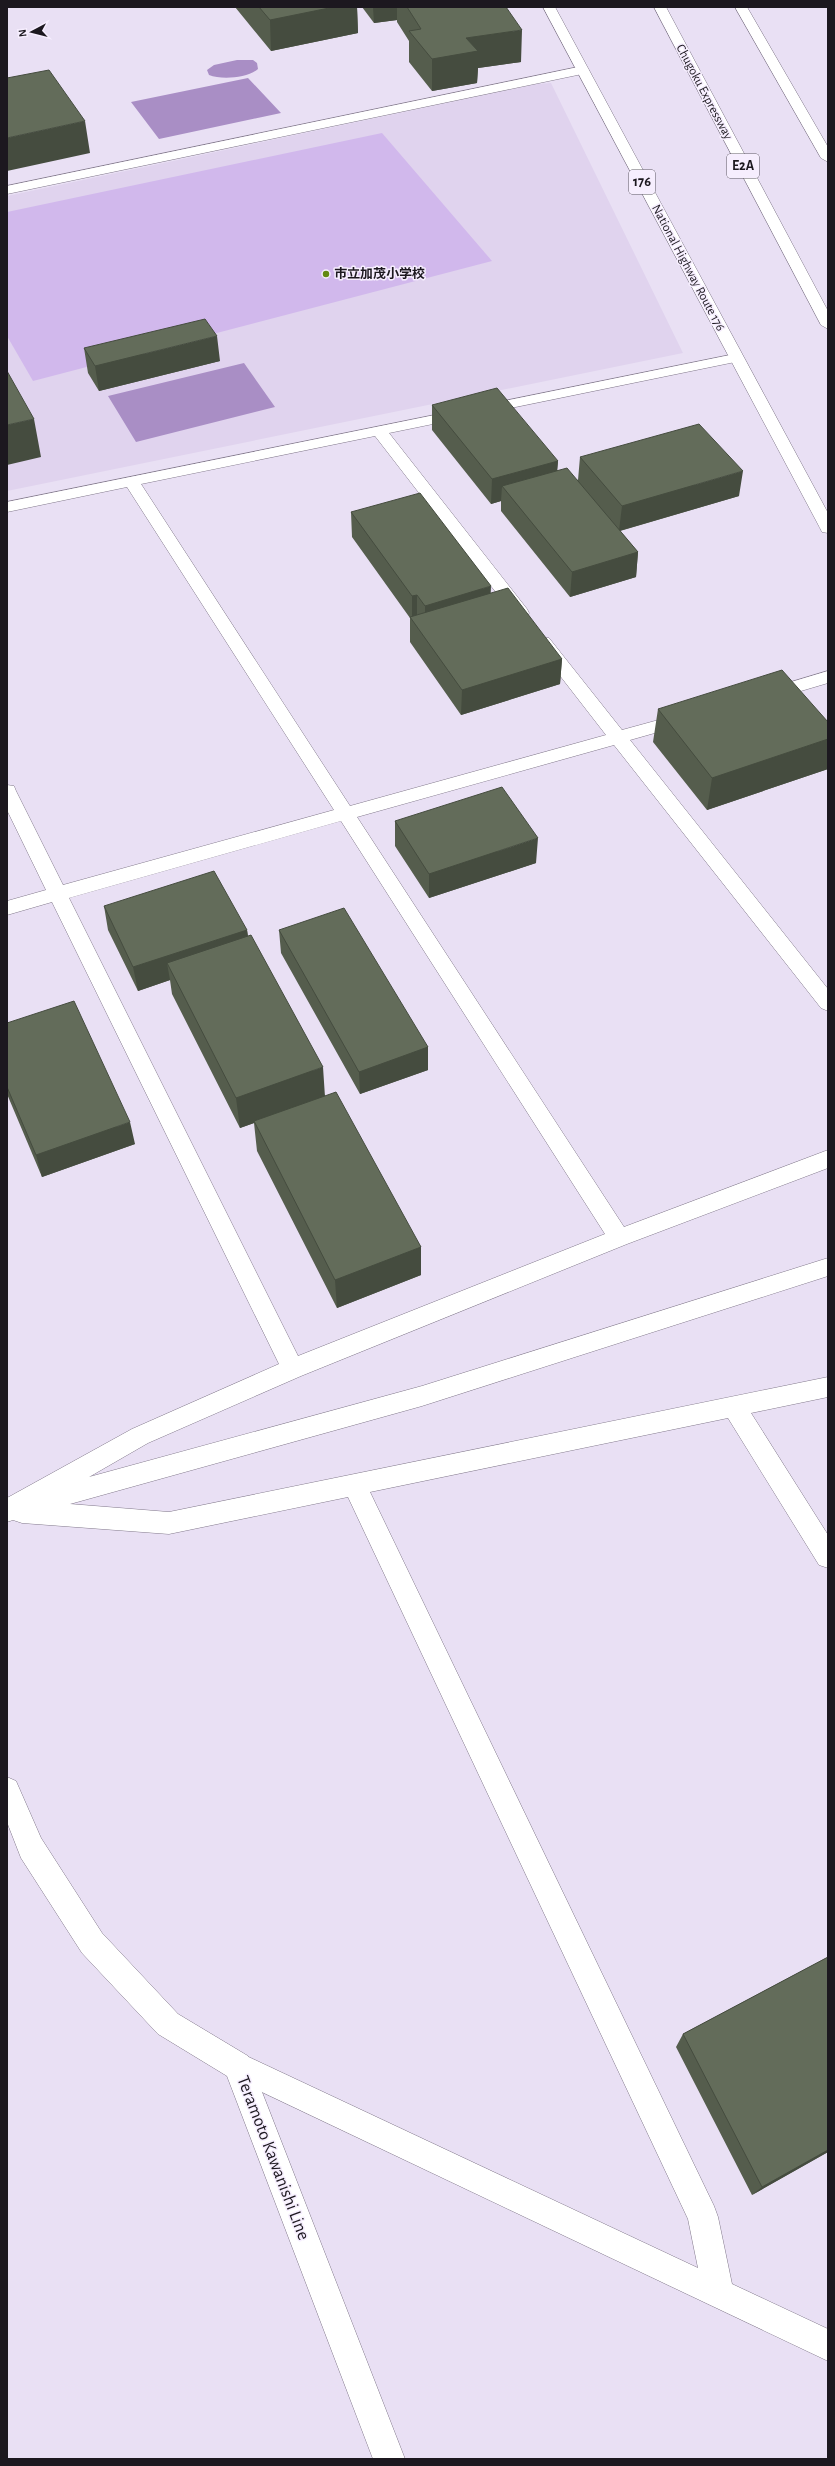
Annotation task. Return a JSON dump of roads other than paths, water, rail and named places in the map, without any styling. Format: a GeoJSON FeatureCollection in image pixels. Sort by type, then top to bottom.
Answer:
{"type":"FeatureCollection","features":[{"type":"Feature","properties":{"kind":"main road","name":"National Highway Route 176"},"geometry":{"type":"LineString","coordinates":[[549,7],[735,358],[828,528]]}},
{"type":"Feature","properties":{"kind":"main road","name":"Chugoku Expressway"},"geometry":{"type":"LineString","coordinates":[[660,7],[828,325]]}},
{"type":"Feature","properties":{"kind":"main road"},"geometry":{"type":"LineString","coordinates":[[741,7],[828,158]]}},
{"type":"Feature","properties":{"kind":"main road"},"geometry":{"type":"LineString","coordinates":[[7,190],[583,70]]}},
{"type":"Feature","properties":{"kind":"main road"},"geometry":{"type":"LineString","coordinates":[[7,507],[735,358]]}},
{"type":"Feature","properties":{"kind":"main road"},"geometry":{"type":"LineString","coordinates":[[379,431],[618,738],[828,1003]]}},
{"type":"Feature","properties":{"kind":"main road"},"geometry":{"type":"LineString","coordinates":[[132,482],[619,1238]]}},
{"type":"Feature","properties":{"kind":"main road"},"geometry":{"type":"LineString","coordinates":[[753,699],[828,677]]}},
{"type":"Feature","properties":{"kind":"main road"},"geometry":{"type":"LineString","coordinates":[[7,908],[344,812],[701,714]]}},
{"type":"Feature","properties":{"kind":"main road"},"geometry":{"type":"LineString","coordinates":[[7,791],[57,895],[293,1369]]}},
{"type":"Feature","properties":{"kind":"main road"},"geometry":{"type":"LineString","coordinates":[[7,1511],[140,1436],[293,1369],[619,1238],[828,1159]]}},
{"type":"Feature","properties":{"kind":"main road"},"geometry":{"type":"LineString","coordinates":[[7,1511],[422,1396],[828,1267]]}},
{"type":"Feature","properties":{"kind":"main road"},"geometry":{"type":"LineString","coordinates":[[7,1511],[169,1523],[355,1486],[828,1387]]}},
{"type":"Feature","properties":{"kind":"main road"},"geometry":{"type":"LineString","coordinates":[[734,1407],[828,1557]]}},
{"type":"Feature","properties":{"kind":"main road"},"geometry":{"type":"LineString","coordinates":[[355,1486],[703,2216],[719,2294]]}},
{"type":"Feature","properties":{"kind":"main road","name":"Teramoto Kawanishi Line"},"geometry":{"type":"LineString","coordinates":[[7,1790],[31,1848],[92,1943],[168,2024],[238,2066],[389,2459]]}},
{"type":"Feature","properties":{"kind":"main road"},"geometry":{"type":"LineString","coordinates":[[238,2066],[828,2345]]}},
{"type":"Feature","properties":{"kind":"place","name":"市立加茂小学校"},"geometry":{"type":"Point","coordinates":[326,274]}}]}
